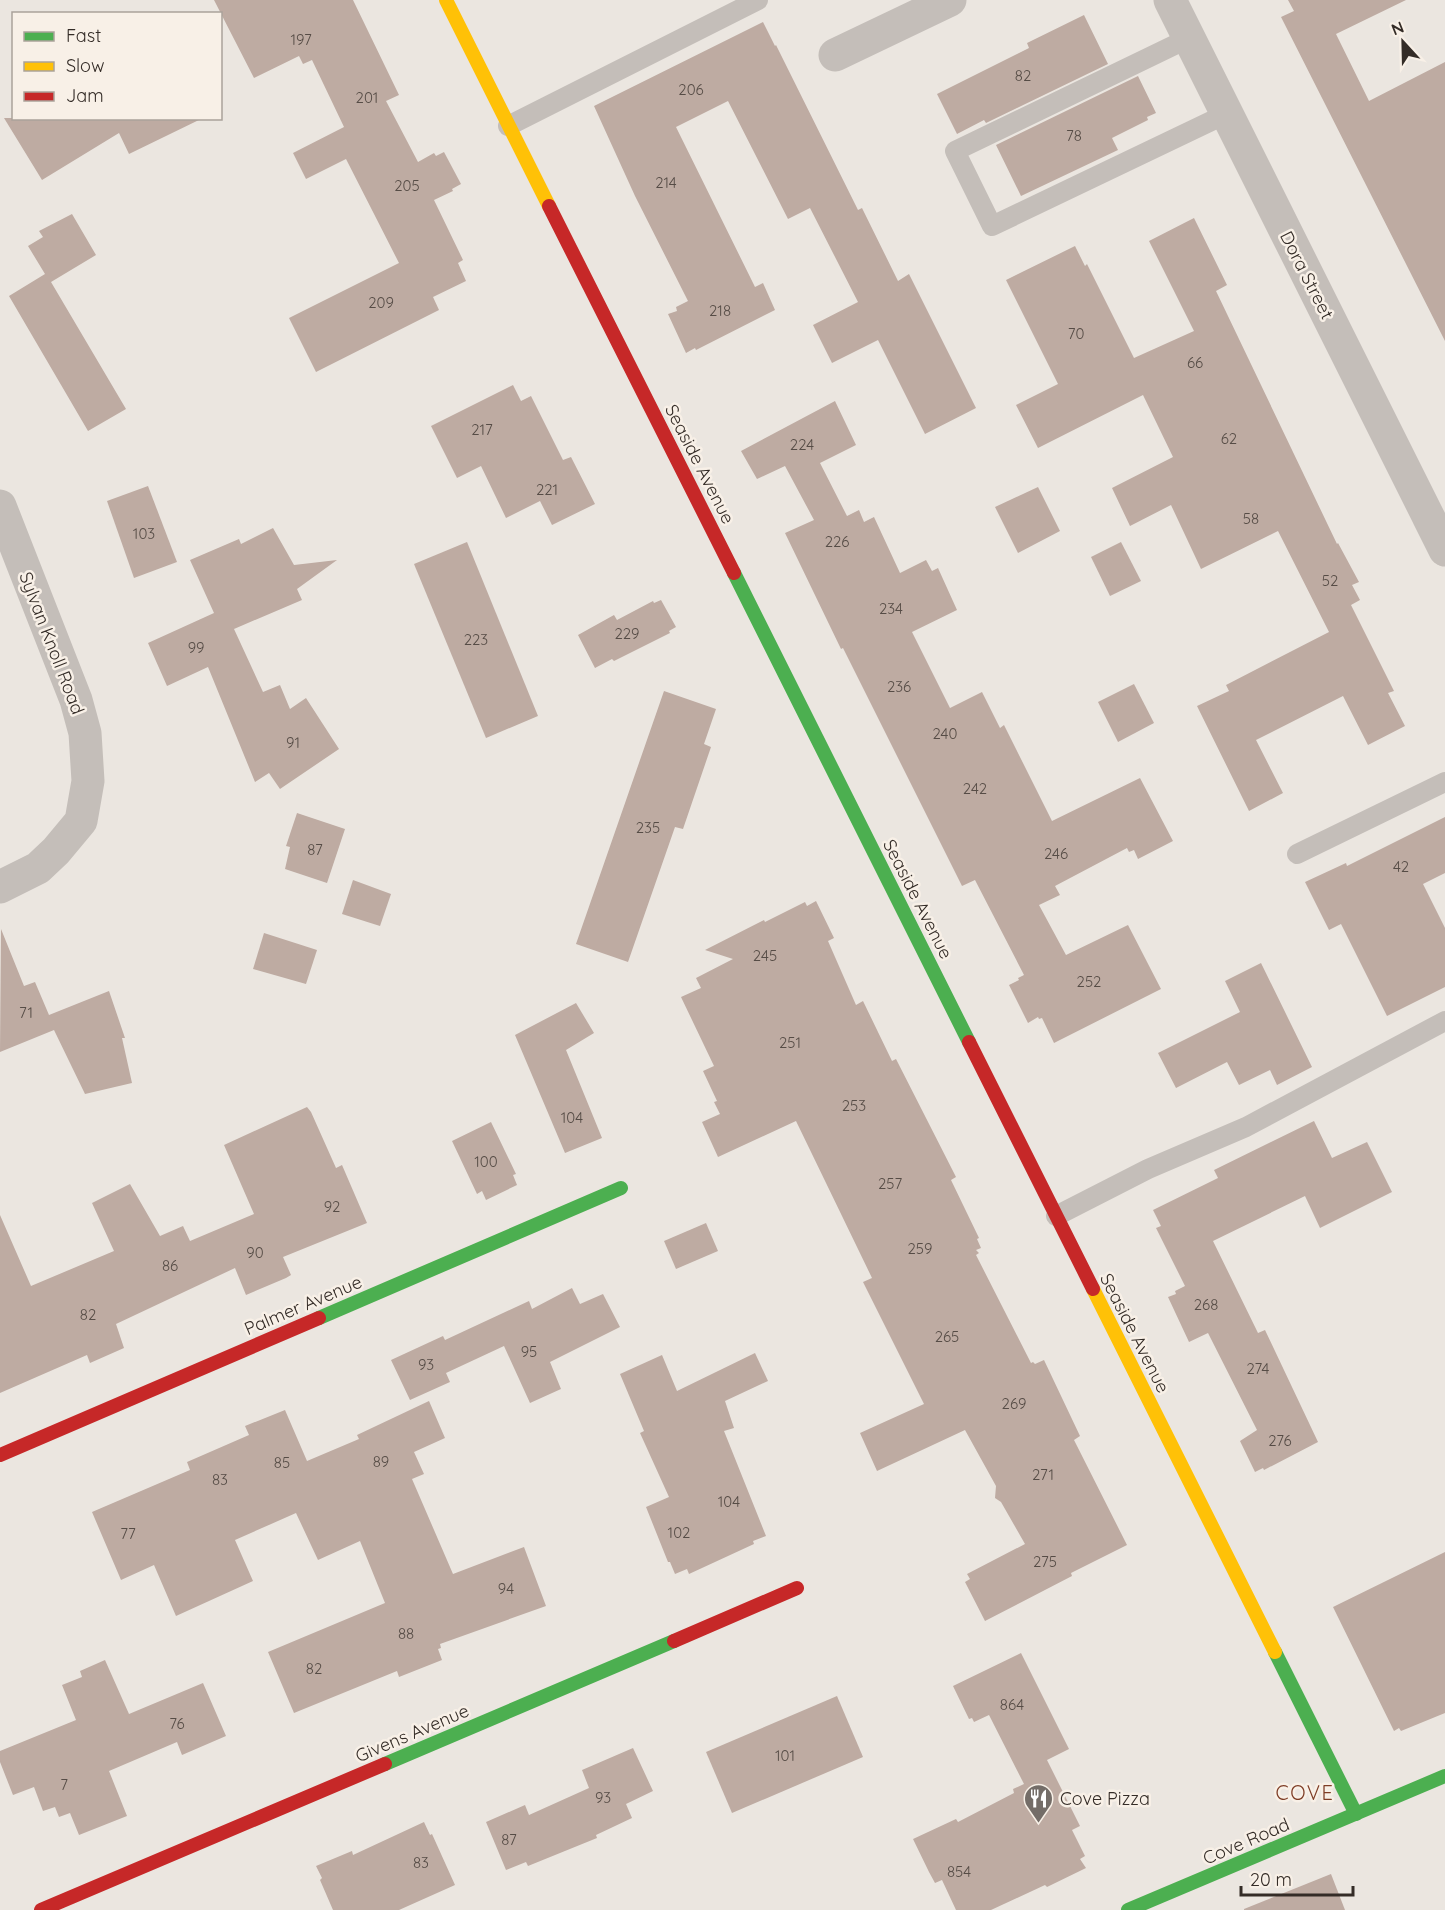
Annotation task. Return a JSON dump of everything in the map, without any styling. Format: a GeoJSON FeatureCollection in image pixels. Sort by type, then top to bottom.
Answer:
{"type":"FeatureCollection","features":[{"type":"Feature","properties":{"kind":"main road","name":"Seaside Avenue"},"geometry":{"type":"LineString","coordinates":[[446,0],[1356,1814]]}},
{"type":"Feature","properties":{"kind":"main road","name":"Palmer Avenue"},"geometry":{"type":"LineString","coordinates":[[0,1455],[621,1188]]}},
{"type":"Feature","properties":{"kind":"main road","name":"Givens Avenue"},"geometry":{"type":"LineString","coordinates":[[41,1910],[797,1588]]}},
{"type":"Feature","properties":{"kind":"main road","name":"Cove Road"},"geometry":{"type":"LineString","coordinates":[[1128,1910],[1445,1776]]}},
{"type":"Feature","properties":{"kind":"street"},"geometry":{"type":"LineString","coordinates":[[835,55],[950,0]]}},
{"type":"Feature","properties":{"kind":"street","name":"Dora Street"},"geometry":{"type":"LineString","coordinates":[[1170,0],[1445,550]]}},
{"type":"Feature","properties":{"kind":"street","name":"Sylvan Knoll Road"},"geometry":{"type":"LineString","coordinates":[[0,506],[76,700],[85,733],[88,781],[81,821],[56,851],[38,868],[0,887]]}},
{"type":"Feature","properties":{"kind":"lane"},"geometry":{"type":"LineString","coordinates":[[508,126],[758,0]]}},
{"type":"Feature","properties":{"kind":"lane"},"geometry":{"type":"LineString","coordinates":[[1189,38],[955,151],[992,226],[1226,114]]}},
{"type":"Feature","properties":{"kind":"lane"},"geometry":{"type":"LineString","coordinates":[[1296,854],[1445,782]]}},
{"type":"Feature","properties":{"kind":"lane"},"geometry":{"type":"LineString","coordinates":[[1056,1216],[1148,1169],[1246,1126],[1445,1021]]}},
{"type":"Feature","properties":{"kind":"building"},"geometry":{"type":"Polygon","coordinates":[[[214,0],[353,0],[399,95],[386,101],[418,162],[434,153],[436,156],[444,152],[461,184],[452,189],[453,191],[434,200],[463,260],[458,263],[466,281],[433,297],[439,310],[316,372],[289,318],[399,263],[346,159],[306,179],[293,153],[344,127],[312,60],[303,64],[299,56],[254,78],[214,0]]]}},
{"type":"Feature","properties":{"kind":"building"},"geometry":{"type":"Polygon","coordinates":[[[1288,0],[1406,0],[1336,34],[1369,101],[1445,62],[1445,341],[1281,17],[1294,11],[1288,0]]]}},
{"type":"Feature","properties":{"kind":"building"},"geometry":{"type":"Polygon","coordinates":[[[1084,15],[1108,64],[986,123],[984,120],[957,134],[937,94],[1029,48],[1027,43],[1084,15]]]}},
{"type":"Feature","properties":{"kind":"building"},"geometry":{"type":"Polygon","coordinates":[[[763,22],[858,210],[862,208],[898,281],[909,274],[976,408],[925,434],[878,340],[832,363],[813,325],[858,302],[810,208],[788,219],[728,101],[676,127],[755,287],[763,283],[775,310],[686,353],[668,314],[677,311],[676,307],[688,301],[635,196],[594,106],[763,22]]]}},
{"type":"Feature","properties":{"kind":"building"},"geometry":{"type":"Polygon","coordinates":[[[1138,76],[1156,113],[1147,117],[1148,120],[1112,138],[1118,150],[1021,196],[996,145],[1138,76]]]}},
{"type":"Feature","properties":{"kind":"building"},"geometry":{"type":"Polygon","coordinates":[[[4,118],[12,118],[12,120],[199,120],[129,154],[119,133],[42,180],[4,118]]]}},
{"type":"Feature","properties":{"kind":"building"},"geometry":{"type":"Polygon","coordinates":[[[72,214],[96,255],[51,282],[126,409],[88,431],[9,296],[45,274],[28,246],[43,237],[39,231],[72,214]]]}},
{"type":"Feature","properties":{"kind":"building"},"geometry":{"type":"Polygon","coordinates":[[[1194,218],[1227,285],[1216,291],[1337,544],[1359,582],[1352,585],[1360,600],[1351,605],[1394,691],[1388,693],[1405,726],[1368,745],[1343,696],[1256,740],[1283,793],[1249,811],[1197,706],[1229,691],[1226,685],[1329,632],[1278,531],[1201,569],[1171,505],[1130,526],[1112,488],[1173,457],[1143,395],[1038,448],[1016,405],[1058,384],[1006,280],[1075,246],[1085,266],[1087,264],[1134,358],[1194,331],[1149,241],[1194,218]]]}},
{"type":"Feature","properties":{"kind":"building"},"geometry":{"type":"Polygon","coordinates":[[[513,385],[521,401],[531,396],[563,460],[571,457],[595,504],[552,525],[540,501],[506,518],[481,466],[457,478],[431,426],[513,385]]]}},
{"type":"Feature","properties":{"kind":"building"},"geometry":{"type":"Polygon","coordinates":[[[835,401],[856,445],[820,463],[847,516],[859,510],[864,522],[874,517],[900,573],[926,560],[932,571],[938,568],[957,610],[912,632],[950,708],[982,692],[1000,728],[1004,725],[1052,821],[1140,778],[1173,841],[1138,859],[1134,850],[1129,852],[1127,848],[1055,886],[1060,895],[1039,905],[1066,955],[1128,925],[1161,989],[1054,1043],[1042,1018],[1038,1017],[1028,1023],[1009,985],[1024,975],[975,880],[962,886],[843,648],[841,649],[785,533],[814,520],[785,466],[757,479],[741,451],[835,401]]]}},
{"type":"Feature","properties":{"kind":"building"},"geometry":{"type":"Polygon","coordinates":[[[148,486],[177,562],[134,578],[107,501],[148,486]]]}},
{"type":"Feature","properties":{"kind":"building"},"geometry":{"type":"Polygon","coordinates":[[[1038,487],[1060,531],[1018,553],[995,507],[1038,487]]]}},
{"type":"Feature","properties":{"kind":"building"},"geometry":{"type":"Polygon","coordinates":[[[273,528],[294,565],[337,560],[297,589],[302,600],[234,629],[263,692],[280,685],[290,709],[306,698],[339,749],[280,789],[269,773],[255,782],[208,667],[167,686],[148,643],[214,613],[190,560],[239,539],[241,544],[273,528]]]}},
{"type":"Feature","properties":{"kind":"building"},"geometry":{"type":"Polygon","coordinates":[[[467,542],[538,716],[486,738],[414,564],[467,542]]]}},
{"type":"Feature","properties":{"kind":"building"},"geometry":{"type":"Polygon","coordinates":[[[1121,542],[1141,581],[1110,596],[1091,557],[1121,542]]]}},
{"type":"Feature","properties":{"kind":"building"},"geometry":{"type":"Polygon","coordinates":[[[661,600],[676,627],[669,631],[670,633],[595,668],[578,635],[614,615],[617,620],[653,601],[654,603],[661,600]]]}},
{"type":"Feature","properties":{"kind":"building"},"geometry":{"type":"Polygon","coordinates":[[[1134,684],[1154,723],[1118,742],[1098,702],[1134,684]]]}},
{"type":"Feature","properties":{"kind":"building"},"geometry":{"type":"Polygon","coordinates":[[[664,691],[716,709],[704,744],[711,747],[683,829],[675,827],[628,962],[576,944],[664,691]]]}},
{"type":"Feature","properties":{"kind":"building"},"geometry":{"type":"Polygon","coordinates":[[[297,813],[345,829],[327,883],[285,869],[290,847],[286,846],[297,813]]]}},
{"type":"Feature","properties":{"kind":"building"},"geometry":{"type":"Polygon","coordinates":[[[1445,817],[1445,873],[1423,884],[1445,928],[1445,987],[1387,1016],[1341,924],[1329,930],[1305,882],[1346,863],[1347,866],[1445,817]]]}},
{"type":"Feature","properties":{"kind":"building"},"geometry":{"type":"Polygon","coordinates":[[[353,880],[391,894],[380,926],[342,914],[353,880]]]}},
{"type":"Feature","properties":{"kind":"building"},"geometry":{"type":"Polygon","coordinates":[[[816,901],[834,938],[828,941],[856,1005],[863,1001],[892,1061],[896,1059],[956,1177],[951,1180],[979,1238],[977,1239],[981,1248],[976,1250],[979,1253],[976,1255],[1031,1363],[1035,1364],[1044,1360],[1080,1436],[1074,1440],[1127,1545],[985,1621],[965,1582],[970,1579],[967,1574],[1025,1544],[1001,1502],[995,1498],[996,1486],[965,1430],[877,1471],[860,1433],[924,1404],[863,1282],[872,1278],[796,1121],[718,1157],[702,1122],[720,1114],[714,1102],[717,1101],[703,1071],[714,1066],[681,997],[701,988],[696,978],[733,959],[705,950],[764,920],[765,922],[805,902],[807,906],[816,901]]]}},
{"type":"Feature","properties":{"kind":"building"},"geometry":{"type":"Polygon","coordinates":[[[1,929],[24,986],[35,982],[49,1015],[109,991],[125,1038],[122,1038],[132,1083],[85,1094],[54,1030],[0,1052],[1,929]]]}},
{"type":"Feature","properties":{"kind":"building"},"geometry":{"type":"Polygon","coordinates":[[[264,933],[317,950],[306,984],[253,969],[264,933]]]}},
{"type":"Feature","properties":{"kind":"building"},"geometry":{"type":"Polygon","coordinates":[[[1261,963],[1312,1067],[1277,1085],[1270,1070],[1239,1085],[1227,1062],[1176,1088],[1158,1053],[1240,1012],[1225,981],[1261,963]]]}},
{"type":"Feature","properties":{"kind":"building"},"geometry":{"type":"Polygon","coordinates":[[[576,1003],[594,1033],[566,1050],[602,1138],[565,1153],[515,1035],[576,1003]]]}},
{"type":"Feature","properties":{"kind":"building"},"geometry":{"type":"Polygon","coordinates":[[[307,1107],[336,1168],[342,1165],[367,1223],[283,1257],[291,1275],[286,1278],[246,1295],[235,1268],[116,1324],[124,1348],[90,1363],[87,1355],[0,1393],[0,1215],[31,1286],[114,1251],[92,1203],[130,1184],[160,1236],[183,1226],[190,1241],[254,1214],[224,1145],[307,1107]]]}},
{"type":"Feature","properties":{"kind":"building"},"geometry":{"type":"Polygon","coordinates":[[[1314,1121],[1332,1158],[1367,1142],[1392,1192],[1320,1228],[1305,1196],[1213,1241],[1258,1333],[1265,1330],[1318,1442],[1264,1470],[1263,1468],[1255,1472],[1240,1441],[1257,1430],[1208,1333],[1189,1342],[1168,1297],[1176,1294],[1175,1291],[1185,1286],[1156,1228],[1161,1226],[1153,1210],[1218,1178],[1214,1170],[1314,1121]]]}},
{"type":"Feature","properties":{"kind":"building"},"geometry":{"type":"Polygon","coordinates":[[[491,1122],[516,1174],[513,1175],[517,1185],[486,1200],[482,1191],[477,1194],[452,1141],[491,1122]]]}},
{"type":"Feature","properties":{"kind":"building"},"geometry":{"type":"Polygon","coordinates":[[[706,1223],[718,1251],[676,1269],[664,1241],[706,1223]]]}},
{"type":"Feature","properties":{"kind":"building"},"geometry":{"type":"Polygon","coordinates":[[[572,1288],[580,1304],[603,1294],[620,1327],[550,1362],[561,1389],[530,1403],[504,1346],[446,1373],[450,1382],[410,1400],[391,1360],[443,1336],[445,1340],[529,1301],[532,1309],[572,1288]]]}},
{"type":"Feature","properties":{"kind":"building"},"geometry":{"type":"Polygon","coordinates":[[[755,1353],[768,1381],[725,1401],[734,1428],[724,1431],[766,1536],[753,1541],[754,1544],[689,1574],[687,1569],[675,1574],[646,1507],[669,1497],[640,1433],[644,1431],[620,1374],[662,1355],[677,1391],[755,1353]]]}},
{"type":"Feature","properties":{"kind":"building"},"geometry":{"type":"Polygon","coordinates":[[[429,1401],[445,1438],[414,1452],[424,1474],[412,1479],[453,1574],[524,1547],[546,1606],[440,1644],[441,1648],[438,1649],[442,1660],[399,1677],[397,1671],[294,1713],[268,1652],[385,1603],[360,1541],[318,1560],[296,1513],[235,1540],[253,1581],[176,1616],[154,1565],[121,1580],[92,1512],[190,1470],[187,1462],[249,1435],[245,1426],[285,1410],[307,1461],[359,1439],[357,1435],[429,1401]]]}},
{"type":"Feature","properties":{"kind":"building"},"geometry":{"type":"Polygon","coordinates":[[[1445,1552],[1445,1713],[1401,1731],[1399,1728],[1394,1731],[1333,1607],[1445,1552]]]}},
{"type":"Feature","properties":{"kind":"building"},"geometry":{"type":"Polygon","coordinates":[[[1021,1653],[1069,1749],[1047,1760],[1080,1826],[1072,1830],[1085,1856],[1080,1859],[1086,1868],[991,1910],[956,1910],[942,1880],[935,1883],[913,1839],[956,1819],[958,1822],[1014,1793],[1013,1789],[1024,1784],[989,1715],[974,1722],[972,1718],[969,1719],[953,1686],[1021,1653]]]}},
{"type":"Feature","properties":{"kind":"building"},"geometry":{"type":"Polygon","coordinates":[[[105,1660],[129,1714],[203,1683],[226,1736],[182,1755],[177,1742],[109,1771],[127,1816],[79,1835],[70,1813],[59,1817],[55,1807],[43,1811],[34,1787],[13,1795],[0,1762],[0,1751],[76,1720],[62,1685],[82,1677],[80,1671],[105,1660]]]}},
{"type":"Feature","properties":{"kind":"building"},"geometry":{"type":"Polygon","coordinates":[[[837,1696],[863,1757],[732,1813],[706,1752],[837,1696]]]}},
{"type":"Feature","properties":{"kind":"building"},"geometry":{"type":"Polygon","coordinates":[[[633,1748],[653,1791],[626,1804],[632,1818],[596,1835],[597,1838],[528,1866],[526,1862],[506,1870],[486,1822],[525,1805],[529,1815],[589,1788],[582,1770],[633,1748]]]}},
{"type":"Feature","properties":{"kind":"building"},"geometry":{"type":"Polygon","coordinates":[[[424,1822],[430,1835],[432,1834],[455,1885],[399,1910],[333,1910],[316,1866],[352,1851],[353,1855],[424,1822]]]}},
{"type":"Feature","properties":{"kind":"building"},"geometry":{"type":"Polygon","coordinates":[[[1331,1874],[1345,1910],[1244,1910],[1244,1909],[1331,1874]]]}},
{"type":"Feature","properties":{"kind":"traffic: fast"},"geometry":{"type":"LineString","coordinates":[[734,573],[969,1042]]}},
{"type":"Feature","properties":{"kind":"traffic: fast"},"geometry":{"type":"LineString","coordinates":[[319,1318],[621,1188]]}},
{"type":"Feature","properties":{"kind":"traffic: fast"},"geometry":{"type":"LineString","coordinates":[[385,1764],[674,1641]]}},
{"type":"Feature","properties":{"kind":"traffic: fast"},"geometry":{"type":"LineString","coordinates":[[1275,1652],[1356,1814]]}},
{"type":"Feature","properties":{"kind":"traffic: fast"},"geometry":{"type":"LineString","coordinates":[[1128,1910],[1445,1776]]}},
{"type":"Feature","properties":{"kind":"traffic: slow"},"geometry":{"type":"LineString","coordinates":[[446,0],[549,206]]}},
{"type":"Feature","properties":{"kind":"traffic: slow"},"geometry":{"type":"LineString","coordinates":[[1093,1289],[1275,1652]]}},
{"type":"Feature","properties":{"kind":"traffic: jam"},"geometry":{"type":"LineString","coordinates":[[549,206],[734,573]]}},
{"type":"Feature","properties":{"kind":"traffic: jam"},"geometry":{"type":"LineString","coordinates":[[969,1042],[1093,1289]]}},
{"type":"Feature","properties":{"kind":"traffic: jam"},"geometry":{"type":"LineString","coordinates":[[0,1455],[319,1318]]}},
{"type":"Feature","properties":{"kind":"traffic: jam"},"geometry":{"type":"LineString","coordinates":[[674,1641],[797,1588]]}},
{"type":"Feature","properties":{"kind":"traffic: jam"},"geometry":{"type":"LineString","coordinates":[[41,1910],[385,1764]]}},
{"type":"Feature","properties":{"kind":"place","name":"Cove Pizza"},"geometry":{"type":"Point","coordinates":[1039,1824]}},
{"type":"Feature","properties":{"kind":"district","name":"COVE"},"geometry":{"type":"Point","coordinates":[1305,1792]}}]}
